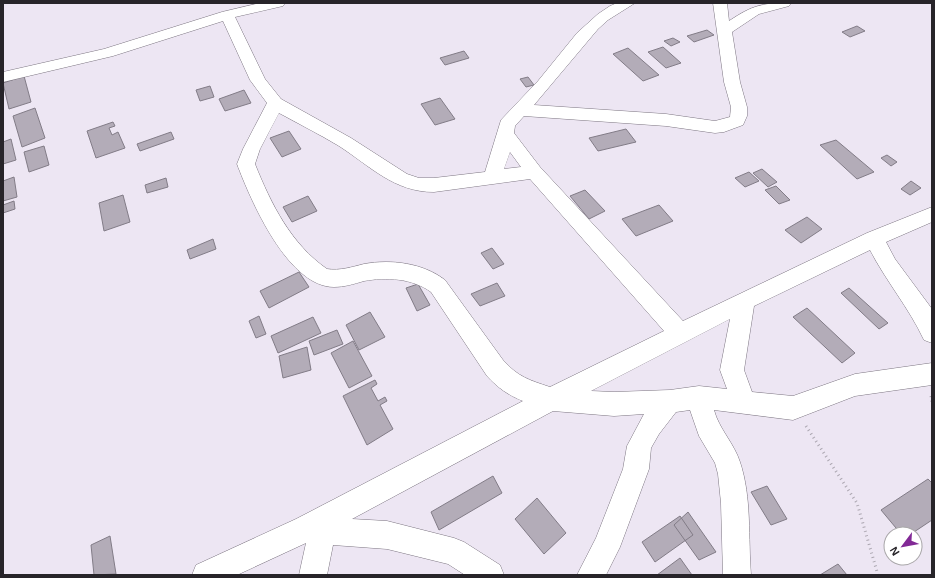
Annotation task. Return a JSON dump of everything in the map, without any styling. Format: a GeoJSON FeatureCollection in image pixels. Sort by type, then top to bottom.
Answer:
{"type":"FeatureCollection","features":[{"type":"Feature","properties":{"kind":"street"},"geometry":{"type":"LineString","coordinates":[[3,77],[108,53],[226,15],[278,3]]}},
{"type":"Feature","properties":{"kind":"street"},"geometry":{"type":"LineString","coordinates":[[492,177],[500,157],[508,124],[547,81],[590,28],[615,8],[628,3]]}},
{"type":"Feature","properties":{"kind":"street"},"geometry":{"type":"LineString","coordinates":[[520,110],[666,120],[715,127],[730,125],[737,121],[740,116],[732,81],[725,30],[719,13],[720,3]]}},
{"type":"Feature","properties":{"kind":"street"},"geometry":{"type":"LineString","coordinates":[[725,30],[754,11],[784,3]]}},
{"type":"Feature","properties":{"kind":"street"},"geometry":{"type":"LineString","coordinates":[[226,15],[258,80],[275,103],[345,142],[401,179],[419,185],[434,185],[534,172]]}},
{"type":"Feature","properties":{"kind":"street"},"geometry":{"type":"LineString","coordinates":[[275,103],[270,117],[248,156],[246,164],[269,217],[312,270],[326,278],[338,278],[371,272],[396,272],[426,277],[438,286],[495,368],[506,380],[519,388],[551,399],[614,404],[670,401],[699,397],[793,408],[855,385],[932,374]]}},
{"type":"Feature","properties":{"kind":"street"},"geometry":{"type":"LineString","coordinates":[[506,135],[534,172],[680,333]]}},
{"type":"Feature","properties":{"kind":"street"},"geometry":{"type":"LineString","coordinates":[[206,575],[314,530],[551,399],[680,333],[874,239],[932,214]]}},
{"type":"Feature","properties":{"kind":"street"},"geometry":{"type":"LineString","coordinates":[[874,239],[888,265],[924,315],[932,333]]}},
{"type":"Feature","properties":{"kind":"street"},"geometry":{"type":"LineString","coordinates":[[905,288],[932,306]]}},
{"type":"Feature","properties":{"kind":"street"},"geometry":{"type":"LineString","coordinates":[[744,301],[732,370],[744,402]]}},
{"type":"Feature","properties":{"kind":"street"},"geometry":{"type":"LineString","coordinates":[[699,397],[702,413],[710,433],[724,454],[728,463],[736,510],[735,549],[737,575]]}},
{"type":"Feature","properties":{"kind":"street"},"geometry":{"type":"LineString","coordinates":[[591,575],[606,547],[636,469],[639,446],[650,425],[670,401]]}},
{"type":"Feature","properties":{"kind":"street"},"geometry":{"type":"LineString","coordinates":[[313,575],[314,530]]}},
{"type":"Feature","properties":{"kind":"street"},"geometry":{"type":"LineString","coordinates":[[314,530],[387,535],[454,552],[490,575]]}},
{"type":"Feature","properties":{"kind":"path"},"geometry":{"type":"LineString","coordinates":[[793,408],[857,503],[878,575]]}},
{"type":"Feature","properties":{"kind":"building"},"geometry":{"type":"Polygon","coordinates":[[[857,26],[865,31],[850,37],[842,32],[857,26]]]}},
{"type":"Feature","properties":{"kind":"building"},"geometry":{"type":"Polygon","coordinates":[[[707,30],[714,35],[694,42],[687,36],[707,30]]]}},
{"type":"Feature","properties":{"kind":"building"},"geometry":{"type":"Polygon","coordinates":[[[673,38],[680,42],[671,46],[664,41],[673,38]]]}},
{"type":"Feature","properties":{"kind":"building"},"geometry":{"type":"Polygon","coordinates":[[[663,47],[681,63],[666,68],[648,52],[663,47]]]}},
{"type":"Feature","properties":{"kind":"building"},"geometry":{"type":"Polygon","coordinates":[[[628,48],[659,75],[643,81],[613,54],[628,48]]]}},
{"type":"Feature","properties":{"kind":"building"},"geometry":{"type":"Polygon","coordinates":[[[464,51],[469,58],[445,65],[440,58],[464,51]]]}},
{"type":"Feature","properties":{"kind":"building"},"geometry":{"type":"Polygon","coordinates":[[[24,76],[31,102],[9,109],[3,83],[24,76]]]}},
{"type":"Feature","properties":{"kind":"building"},"geometry":{"type":"Polygon","coordinates":[[[528,77],[534,85],[526,87],[520,79],[528,77]]]}},
{"type":"Feature","properties":{"kind":"building"},"geometry":{"type":"Polygon","coordinates":[[[210,86],[214,97],[200,101],[196,90],[210,86]]]}},
{"type":"Feature","properties":{"kind":"building"},"geometry":{"type":"Polygon","coordinates":[[[244,90],[251,103],[225,111],[219,99],[244,90]]]}},
{"type":"Feature","properties":{"kind":"building"},"geometry":{"type":"Polygon","coordinates":[[[440,98],[455,119],[435,125],[421,104],[440,98]]]}},
{"type":"Feature","properties":{"kind":"building"},"geometry":{"type":"Polygon","coordinates":[[[35,108],[45,138],[22,147],[13,116],[35,108]]]}},
{"type":"Feature","properties":{"kind":"building"},"geometry":{"type":"Polygon","coordinates":[[[113,122],[115,126],[109,128],[112,135],[118,132],[125,148],[96,158],[87,131],[113,122]]]}},
{"type":"Feature","properties":{"kind":"building"},"geometry":{"type":"Polygon","coordinates":[[[626,129],[636,142],[598,151],[589,138],[626,129]]]}},
{"type":"Feature","properties":{"kind":"building"},"geometry":{"type":"Polygon","coordinates":[[[289,131],[301,149],[282,157],[270,138],[289,131]]]}},
{"type":"Feature","properties":{"kind":"building"},"geometry":{"type":"Polygon","coordinates":[[[171,132],[174,139],[140,151],[137,144],[171,132]]]}},
{"type":"Feature","properties":{"kind":"building"},"geometry":{"type":"Polygon","coordinates":[[[11,139],[16,160],[3,164],[3,142],[11,139]]]}},
{"type":"Feature","properties":{"kind":"building"},"geometry":{"type":"Polygon","coordinates":[[[836,140],[874,172],[857,179],[820,145],[836,140]]]}},
{"type":"Feature","properties":{"kind":"building"},"geometry":{"type":"Polygon","coordinates":[[[44,146],[49,165],[29,172],[24,152],[44,146]]]}},
{"type":"Feature","properties":{"kind":"building"},"geometry":{"type":"Polygon","coordinates":[[[887,155],[897,162],[891,166],[881,158],[887,155]]]}},
{"type":"Feature","properties":{"kind":"building"},"geometry":{"type":"Polygon","coordinates":[[[762,169],[777,182],[768,187],[753,173],[762,169]]]}},
{"type":"Feature","properties":{"kind":"building"},"geometry":{"type":"Polygon","coordinates":[[[749,172],[759,181],[745,187],[735,178],[749,172]]]}},
{"type":"Feature","properties":{"kind":"building"},"geometry":{"type":"Polygon","coordinates":[[[14,177],[17,197],[3,201],[3,181],[14,177]]]}},
{"type":"Feature","properties":{"kind":"building"},"geometry":{"type":"Polygon","coordinates":[[[166,178],[168,187],[147,193],[145,185],[166,178]]]}},
{"type":"Feature","properties":{"kind":"building"},"geometry":{"type":"Polygon","coordinates":[[[911,181],[921,188],[910,195],[901,189],[911,181]]]}},
{"type":"Feature","properties":{"kind":"building"},"geometry":{"type":"Polygon","coordinates":[[[776,186],[790,200],[779,204],[765,190],[776,186]]]}},
{"type":"Feature","properties":{"kind":"building"},"geometry":{"type":"Polygon","coordinates":[[[585,190],[605,211],[589,219],[570,196],[585,190]]]}},
{"type":"Feature","properties":{"kind":"building"},"geometry":{"type":"Polygon","coordinates":[[[123,195],[130,222],[104,231],[99,203],[123,195]]]}},
{"type":"Feature","properties":{"kind":"building"},"geometry":{"type":"Polygon","coordinates":[[[308,196],[317,211],[292,222],[283,207],[308,196]]]}},
{"type":"Feature","properties":{"kind":"building"},"geometry":{"type":"Polygon","coordinates":[[[14,201],[15,209],[3,213],[3,205],[14,201]]]}},
{"type":"Feature","properties":{"kind":"building"},"geometry":{"type":"Polygon","coordinates":[[[659,205],[673,221],[636,236],[622,219],[659,205]]]}},
{"type":"Feature","properties":{"kind":"building"},"geometry":{"type":"Polygon","coordinates":[[[807,217],[822,229],[801,243],[785,230],[807,217]]]}},
{"type":"Feature","properties":{"kind":"building"},"geometry":{"type":"Polygon","coordinates":[[[213,239],[216,249],[190,259],[187,250],[213,239]]]}},
{"type":"Feature","properties":{"kind":"building"},"geometry":{"type":"Polygon","coordinates":[[[492,248],[504,264],[493,269],[481,253],[492,248]]]}},
{"type":"Feature","properties":{"kind":"building"},"geometry":{"type":"Polygon","coordinates":[[[299,272],[309,287],[269,308],[260,291],[299,272]]]}},
{"type":"Feature","properties":{"kind":"building"},"geometry":{"type":"Polygon","coordinates":[[[497,283],[505,296],[480,306],[471,294],[497,283]]]}},
{"type":"Feature","properties":{"kind":"building"},"geometry":{"type":"Polygon","coordinates":[[[418,284],[430,305],[417,311],[406,288],[418,284]]]}},
{"type":"Feature","properties":{"kind":"building"},"geometry":{"type":"Polygon","coordinates":[[[849,288],[888,323],[879,329],[841,293],[849,288]]]}},
{"type":"Feature","properties":{"kind":"building"},"geometry":{"type":"Polygon","coordinates":[[[807,308],[855,353],[842,363],[793,317],[807,308]]]}},
{"type":"Feature","properties":{"kind":"building"},"geometry":{"type":"Polygon","coordinates":[[[370,312],[385,337],[359,350],[346,325],[370,312]]]}},
{"type":"Feature","properties":{"kind":"building"},"geometry":{"type":"Polygon","coordinates":[[[259,316],[266,334],[256,338],[249,321],[259,316]]]}},
{"type":"Feature","properties":{"kind":"building"},"geometry":{"type":"Polygon","coordinates":[[[313,317],[321,333],[278,353],[271,336],[313,317]]]}},
{"type":"Feature","properties":{"kind":"building"},"geometry":{"type":"Polygon","coordinates":[[[337,330],[343,344],[314,355],[309,341],[337,330]]]}},
{"type":"Feature","properties":{"kind":"building"},"geometry":{"type":"Polygon","coordinates":[[[353,341],[372,376],[349,388],[331,353],[353,341]]]}},
{"type":"Feature","properties":{"kind":"building"},"geometry":{"type":"Polygon","coordinates":[[[307,347],[311,370],[283,378],[279,356],[307,347]]]}},
{"type":"Feature","properties":{"kind":"building"},"geometry":{"type":"Polygon","coordinates":[[[375,380],[377,384],[371,388],[378,401],[385,397],[387,401],[380,405],[393,429],[367,445],[343,396],[375,380]]]}},
{"type":"Feature","properties":{"kind":"building"},"geometry":{"type":"Polygon","coordinates":[[[493,476],[502,493],[439,530],[431,512],[493,476]]]}},
{"type":"Feature","properties":{"kind":"building"},"geometry":{"type":"Polygon","coordinates":[[[928,479],[932,483],[932,520],[923,526],[894,526],[881,510],[928,479]]]}},
{"type":"Feature","properties":{"kind":"building"},"geometry":{"type":"Polygon","coordinates":[[[767,486],[787,519],[771,525],[751,492],[767,486]]]}},
{"type":"Feature","properties":{"kind":"building"},"geometry":{"type":"Polygon","coordinates":[[[537,498],[566,533],[544,554],[515,519],[537,498]]]}},
{"type":"Feature","properties":{"kind":"building"},"geometry":{"type":"Polygon","coordinates":[[[688,512],[716,552],[699,560],[674,525],[688,512]]]}},
{"type":"Feature","properties":{"kind":"building"},"geometry":{"type":"Polygon","coordinates":[[[680,516],[693,535],[655,562],[642,542],[680,516]]]}},
{"type":"Feature","properties":{"kind":"building"},"geometry":{"type":"Polygon","coordinates":[[[110,536],[116,574],[94,575],[91,545],[110,536]]]}},
{"type":"Feature","properties":{"kind":"building"},"geometry":{"type":"Polygon","coordinates":[[[680,558],[692,575],[657,575],[680,558]]]}},
{"type":"Feature","properties":{"kind":"building"},"geometry":{"type":"Polygon","coordinates":[[[838,564],[847,575],[820,575],[838,564]]]}}]}
